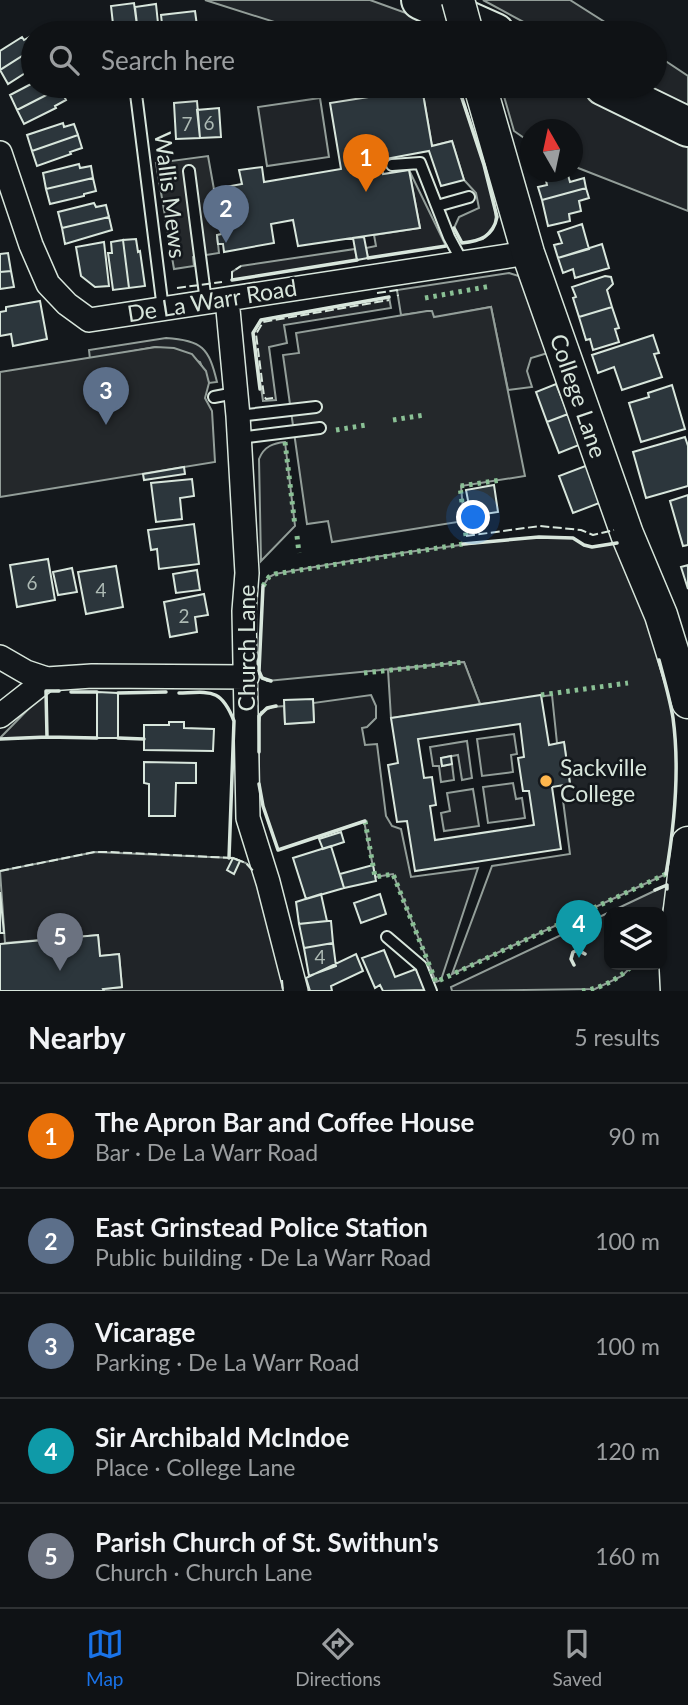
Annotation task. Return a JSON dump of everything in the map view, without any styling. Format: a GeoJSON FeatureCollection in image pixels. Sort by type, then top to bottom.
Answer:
{"type":"FeatureCollection","features":[{"type":"Feature","properties":{"kind":"highway"},"geometry":{"type":"LineString","coordinates":[[421,0],[468,21]]}},
{"type":"Feature","properties":{"kind":"highway"},"geometry":{"type":"LineString","coordinates":[[629,98],[688,127]]}},
{"type":"Feature","properties":{"kind":"main road"},"geometry":{"type":"LineString","coordinates":[[458,0],[464,21]]}},
{"type":"Feature","properties":{"kind":"main road","name":"College Lane"},"geometry":{"type":"LineString","coordinates":[[483,98],[528,253],[627,534],[661,615],[688,702]]}},
{"type":"Feature","properties":{"kind":"main road"},"geometry":{"type":"LineString","coordinates":[[677,991],[675,950],[688,843]]}},
{"type":"Feature","properties":{"kind":"street","name":"De La Warr Road"},"geometry":{"type":"LineString","coordinates":[[0,153],[48,284],[67,304],[89,320],[528,253]]}},
{"type":"Feature","properties":{"kind":"street","name":"Church Lane"},"geometry":{"type":"LineString","coordinates":[[217,301],[225,395],[238,427],[247,573],[244,611],[248,818],[268,882],[296,991]]}},
{"type":"Feature","properties":{"kind":"street"},"geometry":{"type":"LineString","coordinates":[[0,657],[26,672],[47,679],[92,676],[247,677]]}},
{"type":"Feature","properties":{"kind":"street"},"geometry":{"type":"LineString","coordinates":[[0,716],[47,679]]}},
{"type":"Feature","properties":{"kind":"lane","name":"Wallis Mews"},"geometry":{"type":"LineString","coordinates":[[137,98],[163,309]]}},
{"type":"Feature","properties":{"kind":"lane"},"geometry":{"type":"LineString","coordinates":[[392,165],[420,163],[449,237],[463,263]]}},
{"type":"Feature","properties":{"kind":"lane"},"geometry":{"type":"LineString","coordinates":[[189,171],[217,301]]}},
{"type":"Feature","properties":{"kind":"lane"},"geometry":{"type":"LineString","coordinates":[[437,206],[470,197]]}},
{"type":"Feature","properties":{"kind":"lane"},"geometry":{"type":"LineString","coordinates":[[238,427],[316,407]]}},
{"type":"Feature","properties":{"kind":"lane"},"geometry":{"type":"LineString","coordinates":[[238,427],[320,428]]}},
{"type":"Feature","properties":{"kind":"lane"},"geometry":{"type":"LineString","coordinates":[[387,937],[421,966],[430,991]]}},
{"type":"Feature","properties":{"kind":"shaded area"},"geometry":{"type":"Polygon","coordinates":[[[205,0],[370,0],[428,21],[271,21],[205,0]]]}},
{"type":"Feature","properties":{"kind":"shaded area"},"geometry":{"type":"Polygon","coordinates":[[[483,0],[570,0],[603,21],[522,21],[483,0]]]}},
{"type":"Feature","properties":{"kind":"shaded area"},"geometry":{"type":"Polygon","coordinates":[[[667,62],[688,76],[688,109],[667,98],[667,62]]]}},
{"type":"Feature","properties":{"kind":"shaded area"},"geometry":{"type":"Polygon","coordinates":[[[320,98],[329,157],[267,166],[258,107],[320,98]]]}},
{"type":"Feature","properties":{"kind":"shaded area"},"geometry":{"type":"Polygon","coordinates":[[[424,98],[462,98],[493,195],[495,224],[483,239],[462,243],[454,228],[459,217],[479,208],[476,193],[464,180],[452,141],[432,146],[424,98]]]}},
{"type":"Feature","properties":{"kind":"shaded area"},"geometry":{"type":"Polygon","coordinates":[[[504,98],[608,98],[688,137],[688,211],[583,170],[583,119],[520,119],[520,135],[514,131],[504,98]]]}},
{"type":"Feature","properties":{"kind":"shaded area"},"geometry":{"type":"Polygon","coordinates":[[[208,156],[222,234],[217,235],[219,253],[193,257],[194,266],[174,269],[156,163],[208,156]]]}},
{"type":"Feature","properties":{"kind":"shaded area"},"geometry":{"type":"Polygon","coordinates":[[[409,170],[446,246],[368,258],[366,248],[376,246],[374,235],[420,228],[409,170]]]}},
{"type":"Feature","properties":{"kind":"shaded area"},"geometry":{"type":"Polygon","coordinates":[[[355,249],[357,260],[232,280],[232,272],[241,266],[355,249]]]}},
{"type":"Feature","properties":{"kind":"shaded area"},"geometry":{"type":"Polygon","coordinates":[[[509,273],[522,277],[551,352],[531,358],[527,371],[532,387],[508,390],[491,307],[433,318],[431,311],[401,315],[397,290],[509,273]]]}},
{"type":"Feature","properties":{"kind":"shaded area"},"geometry":{"type":"Polygon","coordinates":[[[389,297],[391,308],[284,325],[287,343],[269,347],[276,400],[263,401],[253,333],[261,320],[389,297]]]}},
{"type":"Feature","properties":{"kind":"shaded area"},"geometry":{"type":"Polygon","coordinates":[[[491,307],[525,476],[461,486],[464,521],[332,542],[328,521],[307,524],[283,355],[299,353],[296,333],[427,311],[432,311],[434,317],[491,307]]]}},
{"type":"Feature","properties":{"kind":"shaded area"},"geometry":{"type":"Polygon","coordinates":[[[166,338],[188,341],[202,348],[211,361],[217,382],[209,383],[200,362],[155,347],[90,359],[89,350],[166,338]]]}},
{"type":"Feature","properties":{"kind":"shaded area"},"geometry":{"type":"Polygon","coordinates":[[[156,347],[174,348],[192,354],[206,371],[209,383],[205,398],[212,411],[215,462],[0,497],[0,372],[156,347]]]}},
{"type":"Feature","properties":{"kind":"shaded area"},"geometry":{"type":"Polygon","coordinates":[[[285,442],[295,526],[261,561],[259,459],[270,446],[285,442]]]}},
{"type":"Feature","properties":{"kind":"shaded area"},"geometry":{"type":"Polygon","coordinates":[[[539,537],[573,538],[592,547],[622,542],[658,651],[673,718],[676,796],[666,874],[452,974],[492,866],[570,854],[561,785],[570,783],[564,743],[557,743],[552,695],[480,704],[464,662],[267,681],[259,671],[263,586],[269,577],[275,574],[308,568],[440,548],[539,537]]]}},
{"type":"Feature","properties":{"kind":"shaded area"},"geometry":{"type":"Polygon","coordinates":[[[464,662],[480,704],[391,718],[388,670],[464,662]]]}},
{"type":"Feature","properties":{"kind":"shaded area"},"geometry":{"type":"Polygon","coordinates":[[[46,691],[47,737],[0,739],[0,738],[46,691]]]}},
{"type":"Feature","properties":{"kind":"shaded area"},"geometry":{"type":"Polygon","coordinates":[[[371,695],[376,706],[376,718],[362,728],[365,745],[377,744],[386,816],[392,826],[401,829],[411,877],[478,868],[441,980],[436,982],[393,874],[375,877],[364,821],[278,850],[263,806],[259,785],[261,712],[284,706],[285,724],[314,722],[313,703],[371,695]]]}},
{"type":"Feature","properties":{"kind":"shaded area"},"geometry":{"type":"Polygon","coordinates":[[[514,734],[517,754],[511,755],[513,772],[482,776],[477,739],[514,734]]]}},
{"type":"Feature","properties":{"kind":"shaded area"},"geometry":{"type":"Polygon","coordinates":[[[467,741],[472,778],[462,780],[458,755],[441,758],[442,766],[452,764],[454,780],[441,782],[439,766],[433,766],[430,747],[467,741]]]}},
{"type":"Feature","properties":{"kind":"shaded area"},"geometry":{"type":"Polygon","coordinates":[[[513,783],[516,799],[522,798],[525,818],[488,823],[483,787],[513,783]]]}},
{"type":"Feature","properties":{"kind":"shaded area"},"geometry":{"type":"Polygon","coordinates":[[[473,789],[479,826],[444,831],[441,813],[450,811],[447,793],[473,789]]]}},
{"type":"Feature","properties":{"kind":"shaded area"},"geometry":{"type":"Polygon","coordinates":[[[95,852],[233,858],[246,863],[257,875],[279,949],[283,991],[104,991],[103,989],[122,987],[119,954],[100,956],[98,935],[5,943],[0,871],[95,852]]]}},
{"type":"Feature","properties":{"kind":"shaded area"},"geometry":{"type":"Polygon","coordinates":[[[667,885],[664,907],[621,907],[667,885]]]}},
{"type":"Feature","properties":{"kind":"shaded area"},"geometry":{"type":"Polygon","coordinates":[[[604,914],[604,970],[628,970],[622,976],[595,989],[452,991],[451,987],[604,914]]]}},
{"type":"Feature","properties":{"kind":"building"},"geometry":{"type":"Polygon","coordinates":[[[134,3],[136,21],[113,21],[111,6],[134,3]]]}},
{"type":"Feature","properties":{"kind":"building"},"geometry":{"type":"Polygon","coordinates":[[[156,4],[158,21],[137,21],[135,7],[156,4]]]}},
{"type":"Feature","properties":{"kind":"building"},"geometry":{"type":"Polygon","coordinates":[[[195,11],[196,21],[162,21],[161,15],[195,11]]]}},
{"type":"Feature","properties":{"kind":"building"},"geometry":{"type":"Polygon","coordinates":[[[21,38],[21,57],[0,70],[0,51],[21,38]]]}},
{"type":"Feature","properties":{"kind":"building"},"geometry":{"type":"Polygon","coordinates":[[[21,57],[21,76],[8,84],[0,70],[21,57]]]}},
{"type":"Feature","properties":{"kind":"building"},"geometry":{"type":"Polygon","coordinates":[[[21,89],[21,98],[40,98],[17,110],[10,95],[21,89]]]}},
{"type":"Feature","properties":{"kind":"building"},"geometry":{"type":"Polygon","coordinates":[[[40,98],[66,100],[24,124],[17,110],[40,98]]]}},
{"type":"Feature","properties":{"kind":"building"},"geometry":{"type":"Polygon","coordinates":[[[362,98],[424,98],[432,146],[452,141],[464,180],[441,186],[429,151],[380,160],[383,174],[409,170],[420,228],[298,246],[293,220],[271,224],[274,243],[224,252],[223,244],[218,244],[217,235],[222,234],[214,189],[242,184],[239,170],[262,167],[264,182],[341,169],[330,103],[362,98]]]}},
{"type":"Feature","properties":{"kind":"building"},"geometry":{"type":"Polygon","coordinates":[[[197,101],[200,138],[176,139],[174,103],[197,101]]]}},
{"type":"Feature","properties":{"kind":"building"},"geometry":{"type":"Polygon","coordinates":[[[219,108],[221,137],[200,138],[197,110],[219,108]]]}},
{"type":"Feature","properties":{"kind":"building"},"geometry":{"type":"Polygon","coordinates":[[[63,123],[64,127],[74,124],[78,135],[32,151],[27,135],[63,123]]]}},
{"type":"Feature","properties":{"kind":"building"},"geometry":{"type":"Polygon","coordinates":[[[78,135],[82,148],[37,166],[32,151],[78,135]]]}},
{"type":"Feature","properties":{"kind":"building"},"geometry":{"type":"Polygon","coordinates":[[[79,164],[80,168],[91,166],[93,178],[46,189],[43,173],[79,164]]]}},
{"type":"Feature","properties":{"kind":"building"},"geometry":{"type":"Polygon","coordinates":[[[93,178],[96,191],[50,204],[46,189],[93,178]]]}},
{"type":"Feature","properties":{"kind":"building"},"geometry":{"type":"Polygon","coordinates":[[[584,178],[586,188],[542,200],[538,187],[547,185],[546,182],[583,182],[584,178]]]}},
{"type":"Feature","properties":{"kind":"building"},"geometry":{"type":"Polygon","coordinates":[[[586,188],[589,198],[579,201],[581,211],[569,214],[570,221],[548,226],[542,200],[586,188]]]}},
{"type":"Feature","properties":{"kind":"building"},"geometry":{"type":"Polygon","coordinates":[[[94,203],[96,207],[106,205],[109,217],[62,228],[58,212],[94,203]]]}},
{"type":"Feature","properties":{"kind":"building"},"geometry":{"type":"Polygon","coordinates":[[[109,217],[112,230],[65,244],[62,228],[109,217]]]}},
{"type":"Feature","properties":{"kind":"building"},"geometry":{"type":"Polygon","coordinates":[[[582,224],[589,249],[558,258],[554,245],[562,243],[558,232],[582,224]]]}},
{"type":"Feature","properties":{"kind":"building"},"geometry":{"type":"Polygon","coordinates":[[[364,237],[368,258],[357,260],[353,238],[364,237]]]}},
{"type":"Feature","properties":{"kind":"building"},"geometry":{"type":"Polygon","coordinates":[[[136,239],[145,286],[129,288],[123,240],[136,239]]]}},
{"type":"Feature","properties":{"kind":"building"},"geometry":{"type":"Polygon","coordinates":[[[123,240],[129,288],[113,290],[108,253],[112,253],[111,242],[123,240]]]}},
{"type":"Feature","properties":{"kind":"building"},"geometry":{"type":"Polygon","coordinates":[[[104,242],[109,286],[95,287],[81,276],[76,247],[104,242]]]}},
{"type":"Feature","properties":{"kind":"building"},"geometry":{"type":"Polygon","coordinates":[[[602,244],[609,268],[575,278],[573,269],[563,273],[558,258],[602,244]]]}},
{"type":"Feature","properties":{"kind":"building"},"geometry":{"type":"Polygon","coordinates":[[[8,253],[11,271],[0,272],[0,254],[8,253]]]}},
{"type":"Feature","properties":{"kind":"building"},"geometry":{"type":"Polygon","coordinates":[[[11,271],[14,287],[0,289],[0,272],[11,271]]]}},
{"type":"Feature","properties":{"kind":"building"},"geometry":{"type":"Polygon","coordinates":[[[605,276],[611,277],[613,284],[607,290],[612,307],[579,317],[572,287],[605,276]]]}},
{"type":"Feature","properties":{"kind":"building"},"geometry":{"type":"Polygon","coordinates":[[[40,301],[47,339],[13,346],[11,334],[0,336],[0,312],[6,311],[6,307],[40,301]]]}},
{"type":"Feature","properties":{"kind":"building"},"geometry":{"type":"Polygon","coordinates":[[[612,307],[619,328],[615,329],[619,342],[593,350],[590,339],[586,340],[579,317],[612,307]]]}},
{"type":"Feature","properties":{"kind":"building"},"geometry":{"type":"Polygon","coordinates":[[[653,335],[659,353],[654,354],[662,377],[622,390],[614,367],[598,373],[592,355],[653,335]]]}},
{"type":"Feature","properties":{"kind":"building"},"geometry":{"type":"Polygon","coordinates":[[[556,384],[568,414],[547,422],[536,392],[556,384]]]}},
{"type":"Feature","properties":{"kind":"building"},"geometry":{"type":"Polygon","coordinates":[[[672,385],[685,429],[641,442],[629,403],[649,397],[648,393],[672,385]]]}},
{"type":"Feature","properties":{"kind":"building"},"geometry":{"type":"Polygon","coordinates":[[[568,414],[579,445],[559,453],[547,422],[568,414]]]}},
{"type":"Feature","properties":{"kind":"building"},"geometry":{"type":"Polygon","coordinates":[[[685,437],[688,446],[688,486],[646,498],[633,452],[685,437]]]}},
{"type":"Feature","properties":{"kind":"building"},"geometry":{"type":"Polygon","coordinates":[[[588,465],[602,502],[573,513],[559,476],[588,465]]]}},
{"type":"Feature","properties":{"kind":"building"},"geometry":{"type":"Polygon","coordinates":[[[184,467],[185,474],[144,480],[143,474],[184,467]]]}},
{"type":"Feature","properties":{"kind":"building"},"geometry":{"type":"Polygon","coordinates":[[[192,479],[194,496],[180,498],[182,519],[156,522],[151,483],[192,479]]]}},
{"type":"Feature","properties":{"kind":"building"},"geometry":{"type":"Polygon","coordinates":[[[494,485],[498,512],[471,516],[466,490],[494,485]]]}},
{"type":"Feature","properties":{"kind":"building"},"geometry":{"type":"Polygon","coordinates":[[[688,495],[688,545],[683,546],[670,501],[688,495]]]}},
{"type":"Feature","properties":{"kind":"building"},"geometry":{"type":"Polygon","coordinates":[[[194,524],[199,564],[159,569],[157,549],[151,550],[148,530],[194,524]]]}},
{"type":"Feature","properties":{"kind":"building"},"geometry":{"type":"Polygon","coordinates":[[[48,559],[55,600],[17,607],[10,565],[48,559]]]}},
{"type":"Feature","properties":{"kind":"building"},"geometry":{"type":"Polygon","coordinates":[[[688,565],[688,589],[681,567],[688,565]]]}},
{"type":"Feature","properties":{"kind":"building"},"geometry":{"type":"Polygon","coordinates":[[[116,566],[123,607],[86,614],[78,572],[116,566]]]}},
{"type":"Feature","properties":{"kind":"building"},"geometry":{"type":"Polygon","coordinates":[[[72,568],[77,592],[58,595],[53,572],[72,568]]]}},
{"type":"Feature","properties":{"kind":"building"},"geometry":{"type":"Polygon","coordinates":[[[197,570],[200,590],[176,593],[173,574],[197,570]]]}},
{"type":"Feature","properties":{"kind":"building"},"geometry":{"type":"Polygon","coordinates":[[[204,594],[208,615],[195,617],[197,632],[170,637],[164,602],[204,594]]]}},
{"type":"Feature","properties":{"kind":"building"},"geometry":{"type":"Polygon","coordinates":[[[97,692],[118,693],[118,738],[97,738],[97,692]]]}},
{"type":"Feature","properties":{"kind":"building","name":"Sackville College"},"geometry":{"type":"Polygon","coordinates":[[[541,695],[549,745],[564,742],[570,784],[552,787],[561,849],[415,871],[407,821],[397,822],[388,765],[398,763],[391,718],[541,695]],[[520,724],[418,739],[424,778],[432,777],[436,805],[430,806],[435,840],[534,825],[529,791],[523,791],[518,758],[524,757],[520,724]]]}},
{"type":"Feature","properties":{"kind":"building"},"geometry":{"type":"Polygon","coordinates":[[[313,699],[314,722],[285,724],[284,700],[313,699]]]}},
{"type":"Feature","properties":{"kind":"building"},"geometry":{"type":"Polygon","coordinates":[[[169,722],[184,722],[184,728],[214,729],[213,751],[144,750],[144,725],[169,725],[169,722]]]}},
{"type":"Feature","properties":{"kind":"building"},"geometry":{"type":"Polygon","coordinates":[[[451,756],[452,764],[442,766],[441,758],[451,756]]]}},
{"type":"Feature","properties":{"kind":"building"},"geometry":{"type":"Polygon","coordinates":[[[144,762],[196,763],[196,783],[176,783],[175,816],[149,816],[149,784],[144,783],[144,762]]]}},
{"type":"Feature","properties":{"kind":"building"},"geometry":{"type":"Polygon","coordinates":[[[341,832],[344,842],[323,849],[319,839],[341,832]]]}},
{"type":"Feature","properties":{"kind":"building"},"geometry":{"type":"Polygon","coordinates":[[[331,846],[344,888],[306,899],[293,858],[331,846]]]}},
{"type":"Feature","properties":{"kind":"building"},"geometry":{"type":"Polygon","coordinates":[[[233,858],[240,861],[234,874],[227,870],[233,858]]]}},
{"type":"Feature","properties":{"kind":"building"},"geometry":{"type":"Polygon","coordinates":[[[373,865],[376,881],[344,888],[340,874],[373,865]]]}},
{"type":"Feature","properties":{"kind":"building"},"geometry":{"type":"Polygon","coordinates":[[[0,892],[4,933],[0,933],[0,892]]]}},
{"type":"Feature","properties":{"kind":"building"},"geometry":{"type":"Polygon","coordinates":[[[321,894],[327,921],[299,924],[296,902],[321,894]]]}},
{"type":"Feature","properties":{"kind":"building"},"geometry":{"type":"Polygon","coordinates":[[[380,894],[386,914],[361,923],[354,903],[380,894]]]}},
{"type":"Feature","properties":{"kind":"building"},"geometry":{"type":"Polygon","coordinates":[[[331,921],[333,943],[304,948],[299,924],[331,921]]]}},
{"type":"Feature","properties":{"kind":"building"},"geometry":{"type":"Polygon","coordinates":[[[98,935],[100,956],[119,954],[122,987],[103,989],[104,991],[0,991],[0,944],[98,935]]]}},
{"type":"Feature","properties":{"kind":"building"},"geometry":{"type":"Polygon","coordinates":[[[333,943],[336,966],[309,976],[304,948],[333,943]]]}},
{"type":"Feature","properties":{"kind":"building"},"geometry":{"type":"Polygon","coordinates":[[[384,950],[395,977],[416,969],[425,990],[383,991],[380,985],[375,988],[362,958],[384,950]]]}},
{"type":"Feature","properties":{"kind":"building"},"geometry":{"type":"Polygon","coordinates":[[[356,954],[363,971],[331,986],[332,991],[310,991],[306,978],[356,954]]]}},
{"type":"Feature","properties":{"kind":"hedge"},"geometry":{"type":"LineString","coordinates":[[425,298],[491,286]]}},
{"type":"Feature","properties":{"kind":"hedge"},"geometry":{"type":"LineString","coordinates":[[393,420],[424,415]]}},
{"type":"Feature","properties":{"kind":"hedge"},"geometry":{"type":"LineString","coordinates":[[336,430],[366,425]]}},
{"type":"Feature","properties":{"kind":"hedge"},"geometry":{"type":"LineString","coordinates":[[285,442],[295,526]]}},
{"type":"Feature","properties":{"kind":"hedge"},"geometry":{"type":"LineString","coordinates":[[466,536],[460,486],[501,480]]}},
{"type":"Feature","properties":{"kind":"hedge"},"geometry":{"type":"LineString","coordinates":[[297,536],[299,553]]}},
{"type":"Feature","properties":{"kind":"hedge"},"geometry":{"type":"LineString","coordinates":[[263,586],[269,577],[275,574],[463,544]]}},
{"type":"Feature","properties":{"kind":"hedge"},"geometry":{"type":"LineString","coordinates":[[364,673],[464,662]]}},
{"type":"Feature","properties":{"kind":"hedge"},"geometry":{"type":"LineString","coordinates":[[541,695],[628,683]]}},
{"type":"Feature","properties":{"kind":"hedge"},"geometry":{"type":"LineString","coordinates":[[365,821],[375,877],[393,874],[436,982],[666,874]]}},
{"type":"Feature","properties":{"kind":"hedge"},"geometry":{"type":"LineString","coordinates":[[582,991],[597,988],[628,970]]}},
{"type":"Feature","properties":{"kind":"fence"},"geometry":{"type":"LineString","coordinates":[[232,280],[232,272],[241,266]]}},
{"type":"Feature","properties":{"kind":"fence"},"geometry":{"type":"LineString","coordinates":[[177,288],[222,282]]}},
{"type":"Feature","properties":{"kind":"fence"},"geometry":{"type":"LineString","coordinates":[[377,293],[397,290],[398,296]]}},
{"type":"Feature","properties":{"kind":"fence"},"geometry":{"type":"LineString","coordinates":[[273,398],[266,399],[264,396],[256,334],[263,322],[389,300]]}},
{"type":"Feature","properties":{"kind":"fence"},"geometry":{"type":"LineString","coordinates":[[466,536],[540,526],[581,530],[593,535],[614,530]]}},
{"type":"Feature","properties":{"kind":"fence"},"geometry":{"type":"LineString","coordinates":[[0,871],[95,852],[110,852],[233,858],[246,863],[255,873]]}},
{"type":"Feature","properties":{"kind":"fence"},"geometry":{"type":"LineString","coordinates":[[282,980],[283,991]]}},
{"type":"Feature","properties":{"kind":"wall"},"geometry":{"type":"LineString","coordinates":[[454,228],[462,243],[475,241],[489,233],[497,217],[484,165],[462,98]]}},
{"type":"Feature","properties":{"kind":"wall"},"geometry":{"type":"LineString","coordinates":[[368,258],[446,246]]}},
{"type":"Feature","properties":{"kind":"wall"},"geometry":{"type":"LineString","coordinates":[[232,280],[357,260]]}},
{"type":"Feature","properties":{"kind":"wall"},"geometry":{"type":"LineString","coordinates":[[260,389],[253,333],[261,320],[389,297]]}},
{"type":"Feature","properties":{"kind":"wall"},"geometry":{"type":"LineString","coordinates":[[463,544],[539,537],[573,538],[592,547],[617,543]]}},
{"type":"Feature","properties":{"kind":"wall"},"geometry":{"type":"LineString","coordinates":[[263,586],[259,671],[262,678],[271,681]]}},
{"type":"Feature","properties":{"kind":"wall"},"geometry":{"type":"LineString","coordinates":[[659,660],[672,711],[676,757],[674,816],[666,874]]}},
{"type":"Feature","properties":{"kind":"wall"},"geometry":{"type":"LineString","coordinates":[[0,739],[47,737],[46,691],[59,691]]}},
{"type":"Feature","properties":{"kind":"wall"},"geometry":{"type":"LineString","coordinates":[[71,692],[97,692]]}},
{"type":"Feature","properties":{"kind":"wall"},"geometry":{"type":"LineString","coordinates":[[118,693],[166,692]]}},
{"type":"Feature","properties":{"kind":"wall"},"geometry":{"type":"LineString","coordinates":[[179,693],[214,694],[224,703],[234,721],[229,858]]}},
{"type":"Feature","properties":{"kind":"wall"},"geometry":{"type":"LineString","coordinates":[[259,752],[259,716],[267,708],[276,706]]}},
{"type":"Feature","properties":{"kind":"wall"},"geometry":{"type":"LineString","coordinates":[[47,737],[97,738]]}},
{"type":"Feature","properties":{"kind":"wall"},"geometry":{"type":"LineString","coordinates":[[118,738],[144,739]]}},
{"type":"Feature","properties":{"kind":"wall"},"geometry":{"type":"LineString","coordinates":[[259,784],[263,806],[278,850],[365,821]]}},
{"type":"Feature","properties":{"kind":"wall"},"geometry":{"type":"LineString","coordinates":[[655,890],[667,885],[667,889]]}},
{"type":"Feature","properties":{"kind":"wall"},"geometry":{"type":"LineString","coordinates":[[574,965],[571,959],[573,952],[578,950],[585,954]]}},
{"type":"Feature","properties":{"kind":"place","name":"The Apron Bar and Coffee House"},"geometry":{"type":"Point","coordinates":[366,192]}},
{"type":"Feature","properties":{"kind":"place","name":"East Grinstead Police Station"},"geometry":{"type":"Point","coordinates":[226,243]}},
{"type":"Feature","properties":{"kind":"place","name":"Vicarage"},"geometry":{"type":"Point","coordinates":[106,425]}},
{"type":"Feature","properties":{"kind":"place","name":"Sackville College"},"geometry":{"type":"Point","coordinates":[546,781]}},
{"type":"Feature","properties":{"kind":"place","name":"Sir Archibald McIndoe"},"geometry":{"type":"Point","coordinates":[579,958]}},
{"type":"Feature","properties":{"kind":"place","name":"Parish Church of St. Swithun's"},"geometry":{"type":"Point","coordinates":[60,971]}}]}
